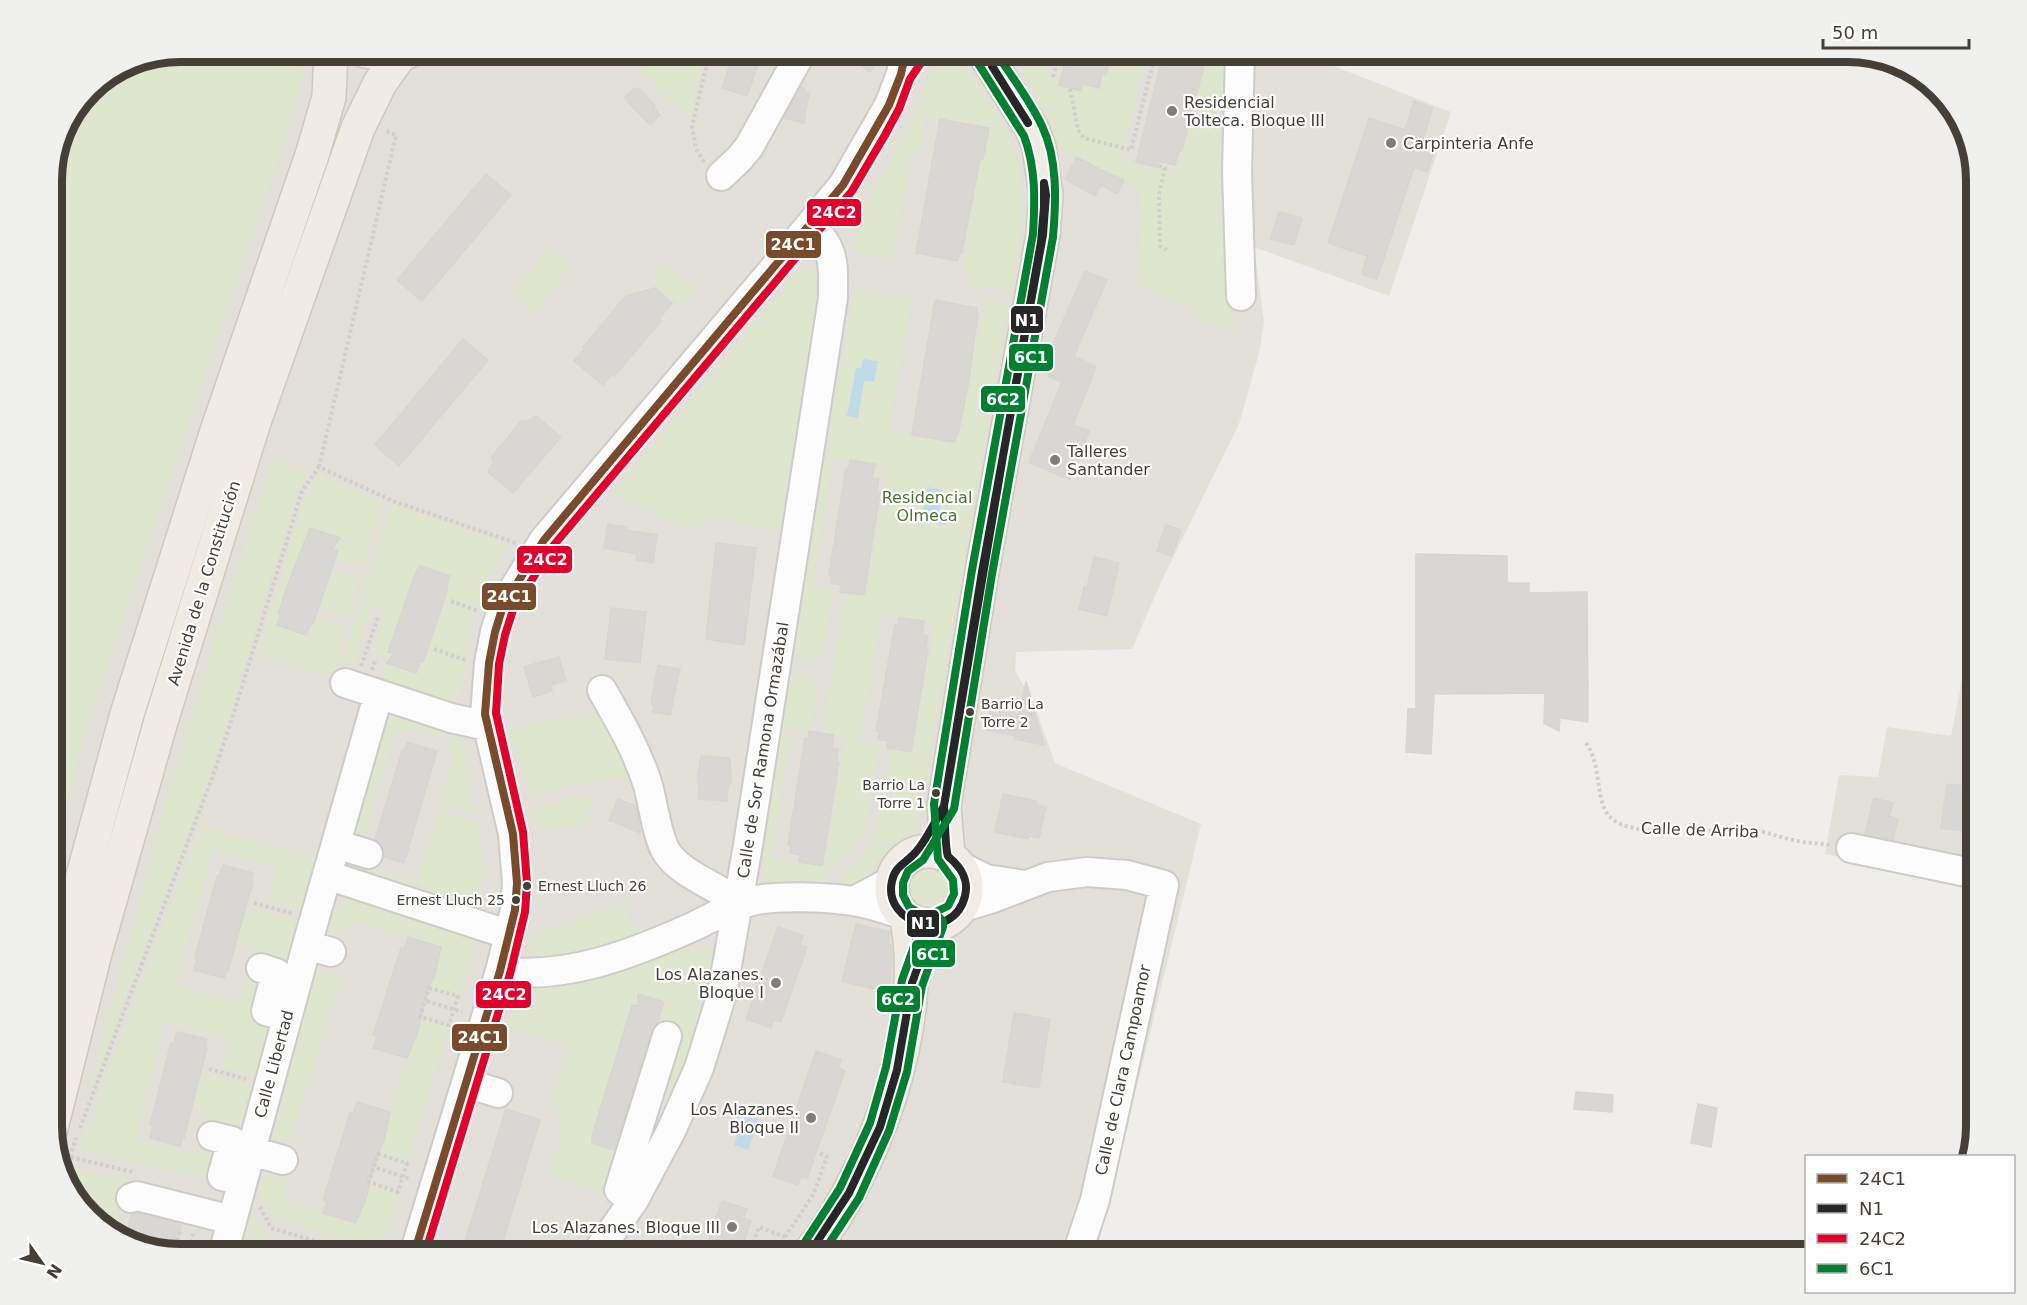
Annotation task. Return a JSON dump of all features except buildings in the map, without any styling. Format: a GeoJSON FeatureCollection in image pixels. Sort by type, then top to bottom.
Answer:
{"type":"FeatureCollection","features":[{"type":"Feature","properties":{"kind":"main road","name":"Avenida de la Constitución"},"geometry":{"type":"LineString","coordinates":[[62,953],[127,714],[217,430],[313,152],[329,97],[331,62]]}},
{"type":"Feature","properties":{"kind":"main road","name":"Avenida de la Constitución"},"geometry":{"type":"LineString","coordinates":[[62,1084],[95,953],[139,798],[254,422],[358,128],[380,83],[397,62]]}},
{"type":"Feature","properties":{"kind":"main road"},"geometry":{"type":"LineString","coordinates":[[793,1244],[842,1204],[868,1156],[883,1116],[902,1049],[911,990],[912,943],[925,917],[965,898],[966,886],[963,874],[953,860],[945,806],[974,623],[1043,235],[1046,195],[1042,158],[1033,131],[989,62]]}},
{"type":"Feature","properties":{"kind":"main road"},"geometry":{"type":"LineString","coordinates":[[925,917],[893,898],[892,881],[900,864],[915,854],[945,806]]}},
{"type":"Feature","properties":{"kind":"main road"},"geometry":{"type":"LineString","coordinates":[[915,854],[935,852],[953,860]]}},
{"type":"Feature","properties":{"kind":"street"},"geometry":{"type":"LineString","coordinates":[[721,176],[749,147],[796,62]]}},
{"type":"Feature","properties":{"kind":"street"},"geometry":{"type":"LineString","coordinates":[[417,1244],[500,971],[515,910],[517,883],[513,834],[485,714],[489,663],[503,606],[544,540],[843,185],[889,105],[906,62]]}},
{"type":"Feature","properties":{"kind":"street"},"geometry":{"type":"LineString","coordinates":[[1240,62],[1237,172],[1241,296]]}},
{"type":"Feature","properties":{"kind":"street","name":"Calle de Sor Ramona Ormazábal"},"geometry":{"type":"LineString","coordinates":[[603,1244],[634,1200],[662,1150],[699,1068],[722,994],[738,906],[833,298],[833,265],[829,247],[810,225]]}},
{"type":"Feature","properties":{"kind":"street"},"geometry":{"type":"LineString","coordinates":[[352,676],[378,696],[451,718],[487,726]]}},
{"type":"Feature","properties":{"kind":"street"},"geometry":{"type":"LineString","coordinates":[[602,690],[634,750],[646,780],[667,853],[699,881],[721,891],[738,906]]}},
{"type":"Feature","properties":{"kind":"street","name":"Calle Libertad"},"geometry":{"type":"LineString","coordinates":[[226,1244],[232,1220],[249,1191],[251,1151],[287,1017],[319,948],[327,875],[378,696]]}},
{"type":"Feature","properties":{"kind":"street"},"geometry":{"type":"LineString","coordinates":[[336,844],[368,854]]}},
{"type":"Feature","properties":{"kind":"street"},"geometry":{"type":"LineString","coordinates":[[1851,848],[1907,850],[1966,871]]}},
{"type":"Feature","properties":{"kind":"street"},"geometry":{"type":"LineString","coordinates":[[953,860],[986,879],[1025,885]]}},
{"type":"Feature","properties":{"kind":"street","name":"Calle de Clara Campoamor"},"geometry":{"type":"LineString","coordinates":[[1025,885],[1048,877],[1087,872],[1126,874],[1164,885],[1095,1200],[1080,1244]]}},
{"type":"Feature","properties":{"kind":"street"},"geometry":{"type":"LineString","coordinates":[[327,875],[510,935]]}},
{"type":"Feature","properties":{"kind":"street"},"geometry":{"type":"LineString","coordinates":[[854,901],[892,881]]}},
{"type":"Feature","properties":{"kind":"street"},"geometry":{"type":"LineString","coordinates":[[500,971],[530,974],[599,961],[638,950],[753,900],[788,898],[854,901],[925,917],[993,898],[1025,885]]}},
{"type":"Feature","properties":{"kind":"street"},"geometry":{"type":"LineString","coordinates":[[261,968],[276,973],[266,1011],[287,1017]]}},
{"type":"Feature","properties":{"kind":"street"},"geometry":{"type":"LineString","coordinates":[[634,1200],[618,1190],[667,1036]]}},
{"type":"Feature","properties":{"kind":"street"},"geometry":{"type":"LineString","coordinates":[[466,1083],[498,1093]]}},
{"type":"Feature","properties":{"kind":"street"},"geometry":{"type":"LineString","coordinates":[[212,1136],[232,1141],[222,1176],[249,1191]]}},
{"type":"Feature","properties":{"kind":"street"},"geometry":{"type":"LineString","coordinates":[[251,1151],[283,1160]]}},
{"type":"Feature","properties":{"kind":"street"},"geometry":{"type":"LineString","coordinates":[[131,1198],[137,1196],[232,1220]]}},
{"type":"Feature","properties":{"kind":"path"},"geometry":{"type":"LineString","coordinates":[[707,62],[692,126],[696,149],[707,166],[721,176]]}},
{"type":"Feature","properties":{"kind":"path"},"geometry":{"type":"LineString","coordinates":[[1053,77],[1057,62]]}},
{"type":"Feature","properties":{"kind":"path"},"geometry":{"type":"LineString","coordinates":[[1070,89],[1078,130],[1084,138],[1131,150],[1153,62]]}},
{"type":"Feature","properties":{"kind":"path"},"geometry":{"type":"LineString","coordinates":[[70,1157],[212,778],[302,491],[319,467],[396,135],[380,129]]}},
{"type":"Feature","properties":{"kind":"path"},"geometry":{"type":"LineString","coordinates":[[1159,166],[1165,168],[1159,194],[1160,246],[1169,251]]}},
{"type":"Feature","properties":{"kind":"path"},"geometry":{"type":"LineString","coordinates":[[319,467],[393,501],[517,543]]}},
{"type":"Feature","properties":{"kind":"path"},"geometry":{"type":"LineString","coordinates":[[451,601],[475,610]]}},
{"type":"Feature","properties":{"kind":"path"},"geometry":{"type":"LineString","coordinates":[[352,676],[378,616]]}},
{"type":"Feature","properties":{"kind":"path"},"geometry":{"type":"LineString","coordinates":[[434,650],[464,659]]}},
{"type":"Feature","properties":{"kind":"path","name":"Calle de Arriba"},"geometry":{"type":"LineString","coordinates":[[1586,742],[1597,766],[1603,805],[1609,816],[1627,826],[1656,831],[1756,831],[1795,841],[1851,848]]}},
{"type":"Feature","properties":{"kind":"path"},"geometry":{"type":"LineString","coordinates":[[254,903],[300,915]]}},
{"type":"Feature","properties":{"kind":"path"},"geometry":{"type":"LineString","coordinates":[[429,987],[458,996],[454,1010],[449,1025],[420,1017],[429,987]]}},
{"type":"Feature","properties":{"kind":"path"},"geometry":{"type":"LineString","coordinates":[[427,1001],[462,1012]]}},
{"type":"Feature","properties":{"kind":"path"},"geometry":{"type":"LineString","coordinates":[[209,1069],[255,1082]]}},
{"type":"Feature","properties":{"kind":"path"},"geometry":{"type":"LineString","coordinates":[[792,1244],[827,1157],[820,1153]]}},
{"type":"Feature","properties":{"kind":"path"},"geometry":{"type":"LineString","coordinates":[[378,1154],[407,1163],[403,1177],[398,1192],[369,1182],[378,1154]]}},
{"type":"Feature","properties":{"kind":"path"},"geometry":{"type":"LineString","coordinates":[[377,1168],[410,1179]]}},
{"type":"Feature","properties":{"kind":"path"},"geometry":{"type":"LineString","coordinates":[[249,1191],[271,1228],[326,1244]]}},
{"type":"Feature","properties":{"kind":"path"},"geometry":{"type":"LineString","coordinates":[[177,1244],[180,1227]]}},
{"type":"Feature","properties":{"kind":"path"},"geometry":{"type":"LineString","coordinates":[[753,1244],[759,1227],[790,1244]]}},
{"type":"Feature","properties":{"kind":"path"},"geometry":{"type":"LineString","coordinates":[[191,1244],[195,1228]]}},
{"type":"Feature","properties":{"kind":"shaded area"},"geometry":{"type":"Polygon","coordinates":[[[172,62],[1332,62],[1331,65],[1451,112],[1389,296],[1254,247],[1264,322],[1259,353],[1239,424],[1161,582],[1132,649],[1016,652],[1015,670],[1035,707],[1055,763],[1201,824],[1098,1244],[180,1244],[134,1235],[114,1224],[91,1203],[77,1184],[70,1171],[62,1133],[62,172],[70,134],[81,114],[96,96],[114,81],[134,70],[172,62]]]}},
{"type":"Feature","properties":{"kind":"shaded area"},"geometry":{"type":"Polygon","coordinates":[[[1964,671],[1966,672],[1966,883],[1825,854],[1839,775],[1878,777],[1887,727],[1951,736],[1964,671]]]}},
{"type":"Feature","properties":{"kind":"green space"},"geometry":{"type":"Polygon","coordinates":[[[172,62],[304,62],[293,114],[84,735],[62,820],[62,172],[70,134],[81,114],[96,96],[114,81],[134,70],[172,62]]]}},
{"type":"Feature","properties":{"kind":"green space"},"geometry":{"type":"Polygon","coordinates":[[[630,62],[703,62],[690,118],[654,86],[655,82],[630,62]]]}},
{"type":"Feature","properties":{"kind":"green space"},"geometry":{"type":"Polygon","coordinates":[[[933,62],[961,62],[979,87],[1007,134],[1020,173],[1022,193],[1020,232],[1010,291],[968,283],[970,272],[963,271],[971,238],[965,237],[971,206],[967,205],[968,202],[975,204],[979,194],[973,192],[976,158],[983,159],[987,151],[981,148],[987,142],[989,128],[981,127],[981,124],[925,117],[919,154],[911,153],[892,259],[853,251],[863,205],[894,156],[920,101],[933,62]]]}},
{"type":"Feature","properties":{"kind":"green space"},"geometry":{"type":"Polygon","coordinates":[[[1016,62],[1050,62],[1047,75],[1061,79],[1081,90],[1082,84],[1099,88],[1109,62],[1145,62],[1120,159],[1138,164],[1138,168],[1152,173],[1154,168],[1176,174],[1205,62],[1225,62],[1224,242],[1234,332],[1196,318],[1197,312],[1138,285],[1140,188],[1107,174],[1059,146],[1048,116],[1016,62]]]}},
{"type":"Feature","properties":{"kind":"green space"},"geometry":{"type":"Polygon","coordinates":[[[548,247],[572,266],[534,313],[510,294],[548,247]]]}},
{"type":"Feature","properties":{"kind":"green space"},"geometry":{"type":"Polygon","coordinates":[[[664,264],[696,288],[682,306],[651,281],[664,264]]]}},
{"type":"Feature","properties":{"kind":"green space"},"geometry":{"type":"Polygon","coordinates":[[[806,267],[816,272],[819,282],[780,531],[705,516],[695,530],[612,494],[799,270],[806,267]]]}},
{"type":"Feature","properties":{"kind":"green space","name":"Residencial Olmeca"},"geometry":{"type":"Polygon","coordinates":[[[854,289],[912,297],[888,430],[939,440],[939,443],[952,445],[959,429],[963,429],[964,421],[967,421],[961,418],[963,384],[971,385],[975,376],[969,374],[970,349],[974,350],[975,343],[971,342],[971,339],[979,341],[986,299],[1008,304],[918,821],[890,845],[864,879],[849,887],[839,888],[844,875],[872,845],[882,810],[891,749],[913,752],[935,623],[881,614],[859,743],[879,747],[864,834],[830,870],[823,886],[772,884],[764,875],[763,862],[791,673],[811,677],[816,688],[816,702],[809,731],[791,728],[771,858],[825,866],[846,737],[823,733],[844,592],[867,596],[887,467],[832,458],[812,587],[833,591],[822,654],[817,660],[811,662],[794,659],[830,425],[854,289]]]}},
{"type":"Feature","properties":{"kind":"green space"},"geometry":{"type":"Polygon","coordinates":[[[273,457],[310,472],[298,488],[222,740],[87,1098],[162,814],[273,457]]]}},
{"type":"Feature","properties":{"kind":"green space"},"geometry":{"type":"Polygon","coordinates":[[[319,475],[383,501],[363,567],[335,559],[340,538],[310,528],[278,614],[281,615],[278,626],[306,635],[316,616],[346,626],[332,676],[257,655],[306,493],[319,475]]]}},
{"type":"Feature","properties":{"kind":"green space"},"geometry":{"type":"Polygon","coordinates":[[[391,504],[508,544],[483,588],[464,654],[461,692],[453,702],[382,678],[387,663],[417,673],[425,653],[428,654],[431,647],[428,645],[442,605],[445,605],[448,598],[445,597],[449,575],[420,566],[417,576],[414,576],[389,658],[372,652],[386,609],[373,604],[354,665],[341,661],[391,504]]]}},
{"type":"Feature","properties":{"kind":"green space"},"geometry":{"type":"Polygon","coordinates":[[[332,567],[359,577],[348,616],[318,608],[332,567]]]}},
{"type":"Feature","properties":{"kind":"green space"},"geometry":{"type":"Polygon","coordinates":[[[607,711],[634,780],[595,780],[530,796],[514,746],[504,729],[607,711]]]}},
{"type":"Feature","properties":{"kind":"green space"},"geometry":{"type":"Polygon","coordinates":[[[395,716],[442,732],[440,738],[412,729],[410,734],[396,730],[361,843],[355,834],[387,723],[391,717],[395,716]]]}},
{"type":"Feature","properties":{"kind":"green space"},"geometry":{"type":"Polygon","coordinates":[[[451,734],[460,738],[466,750],[467,781],[475,813],[440,803],[455,752],[447,749],[451,734]]]}},
{"type":"Feature","properties":{"kind":"green space"},"geometry":{"type":"Polygon","coordinates":[[[590,794],[593,810],[585,812],[586,827],[565,825],[536,831],[531,807],[590,794]]]}},
{"type":"Feature","properties":{"kind":"green space"},"geometry":{"type":"Polygon","coordinates":[[[438,811],[478,822],[483,863],[481,907],[351,863],[370,864],[417,882],[438,811]]]}},
{"type":"Feature","properties":{"kind":"green space"},"geometry":{"type":"Polygon","coordinates":[[[201,825],[317,859],[302,911],[267,901],[276,867],[213,849],[175,986],[238,1004],[250,961],[268,978],[270,1024],[256,1076],[222,1067],[229,1037],[165,1020],[135,1139],[202,1156],[206,1141],[223,1145],[213,1180],[78,1149],[201,825]]]}},
{"type":"Feature","properties":{"kind":"green space"},"geometry":{"type":"Polygon","coordinates":[[[929,865],[945,872],[952,888],[945,904],[929,911],[913,904],[906,888],[913,872],[929,865]]]}},
{"type":"Feature","properties":{"kind":"green space"},"geometry":{"type":"Polygon","coordinates":[[[348,899],[475,939],[458,996],[429,988],[434,978],[441,947],[353,920],[350,928],[339,925],[333,942],[326,941],[334,911],[348,899]]]}},
{"type":"Feature","properties":{"kind":"green space"},"geometry":{"type":"Polygon","coordinates":[[[629,901],[629,921],[646,932],[568,955],[541,959],[531,951],[533,936],[629,901]]]}},
{"type":"Feature","properties":{"kind":"green space"},"geometry":{"type":"Polygon","coordinates":[[[258,909],[299,920],[287,961],[246,950],[248,945],[236,942],[245,911],[256,915],[258,909]]]}},
{"type":"Feature","properties":{"kind":"green space"},"geometry":{"type":"Polygon","coordinates":[[[683,945],[716,950],[705,1004],[682,1074],[669,1105],[619,1197],[548,1175],[558,1148],[561,1130],[557,1113],[550,1106],[568,1045],[507,1026],[517,1002],[536,986],[683,945]]]}},
{"type":"Feature","properties":{"kind":"green space"},"geometry":{"type":"Polygon","coordinates":[[[317,968],[336,973],[335,976],[341,978],[290,1138],[299,1141],[298,1145],[273,1137],[317,968]]]}},
{"type":"Feature","properties":{"kind":"green space"},"geometry":{"type":"Polygon","coordinates":[[[420,1017],[449,1025],[407,1163],[378,1154],[384,1141],[385,1128],[420,1017]]]}},
{"type":"Feature","properties":{"kind":"green space"},"geometry":{"type":"Polygon","coordinates":[[[213,1075],[253,1086],[242,1128],[202,1117],[203,1111],[191,1108],[200,1078],[211,1081],[213,1075]]]}},
{"type":"Feature","properties":{"kind":"green space"},"geometry":{"type":"Polygon","coordinates":[[[266,1165],[290,1172],[284,1194],[289,1203],[323,1213],[322,1218],[329,1215],[356,1223],[367,1196],[369,1182],[398,1192],[382,1244],[363,1244],[272,1218],[259,1192],[266,1165]]]}},
{"type":"Feature","properties":{"kind":"green space"},"geometry":{"type":"Polygon","coordinates":[[[70,1166],[222,1202],[220,1210],[125,1187],[116,1225],[86,1197],[70,1166]]]}},
{"type":"Feature","properties":{"kind":"green space"},"geometry":{"type":"Polygon","coordinates":[[[253,1212],[267,1238],[286,1244],[245,1244],[253,1212]]]}},
{"type":"Feature","properties":{"kind":"water"},"geometry":{"type":"Polygon","coordinates":[[[863,359],[878,361],[874,382],[864,381],[858,418],[847,416],[856,368],[861,368],[863,359]]]}},
{"type":"Feature","properties":{"kind":"water"},"geometry":{"type":"Polygon","coordinates":[[[927,487],[943,490],[939,512],[948,514],[946,525],[921,521],[927,487]]]}},
{"type":"Feature","properties":{"kind":"water"},"geometry":{"type":"Polygon","coordinates":[[[745,1114],[759,1119],[748,1150],[734,1145],[745,1114]]]}},
{"type":"Feature","properties":{"kind":"transit line","name":"24C1"},"geometry":{"type":"LineString","coordinates":[[417,1244],[500,971],[515,910],[517,883],[513,834],[485,714],[489,663],[503,606],[544,540],[843,185],[889,105],[904,62]]}},
{"type":"Feature","properties":{"kind":"transit line","name":"24C2"},"geometry":{"type":"LineString","coordinates":[[428,1244],[510,974],[525,912],[527,883],[523,832],[496,713],[499,664],[513,610],[553,546],[852,191],[885,135],[899,109],[910,79],[922,62]]}},
{"type":"Feature","properties":{"kind":"transit line","name":"6C2"},"geometry":{"type":"LineString","coordinates":[[804,1244],[840,1188],[870,1123],[886,1067],[902,980],[923,921],[927,916],[948,906],[954,894],[953,880],[938,859],[934,804],[972,570],[1033,234],[1034,209],[1033,172],[1024,136],[977,62]]}},
{"type":"Feature","properties":{"kind":"transit line","name":"6C1"},"geometry":{"type":"LineString","coordinates":[[829,1244],[859,1198],[889,1131],[907,1072],[922,986],[943,927],[943,921],[938,916],[919,913],[909,907],[903,895],[903,883],[908,871],[923,860],[954,809],[992,574],[1053,237],[1055,181],[1051,152],[1042,126],[1032,107],[1002,62]]}},
{"type":"Feature","properties":{"kind":"transit line","name":"N1"},"geometry":{"type":"LineString","coordinates":[[992,66],[1028,123]]}},
{"type":"Feature","properties":{"kind":"transit line","name":"N1"},"geometry":{"type":"LineString","coordinates":[[992,66],[1028,123]]}},
{"type":"Feature","properties":{"kind":"transit line","name":"N1"},"geometry":{"type":"LineString","coordinates":[[1003,456],[1041,242],[1044,183]]}},
{"type":"Feature","properties":{"kind":"transit line","name":"N1"},"geometry":{"type":"LineString","coordinates":[[1003,456],[1043,235],[1046,195],[1044,183]]}},
{"type":"Feature","properties":{"kind":"transit line","name":"N1"},"geometry":{"type":"LineString","coordinates":[[944,806],[1003,456]]}},
{"type":"Feature","properties":{"kind":"transit line","name":"N1"},"geometry":{"type":"LineString","coordinates":[[944,806],[1003,456]]}},
{"type":"Feature","properties":{"kind":"transit line","name":"N1"},"geometry":{"type":"LineString","coordinates":[[944,806],[947,852],[963,874],[966,883],[965,896],[958,911],[947,920],[934,924],[920,923],[908,918],[897,909],[892,896],[893,876],[898,868],[915,853],[944,806]]}},
{"type":"Feature","properties":{"kind":"transit line","name":"N1"},"geometry":{"type":"LineString","coordinates":[[816,1244],[849,1193],[880,1127],[897,1070],[912,983],[933,925]]}},
{"type":"Feature","properties":{"kind":"place","name":"Residencial Tolteca. Bloque III"},"geometry":{"type":"Point","coordinates":[1172,111]}},
{"type":"Feature","properties":{"kind":"place","name":"Carpinteria Anfe"},"geometry":{"type":"Point","coordinates":[1391,143]}},
{"type":"Feature","properties":{"kind":"place","name":"Talleres Santander"},"geometry":{"type":"Point","coordinates":[1055,460]}},
{"type":"Feature","properties":{"kind":"place","name":"Barrio La Torre 2"},"geometry":{"type":"Point","coordinates":[970,712]}},
{"type":"Feature","properties":{"kind":"place","name":"Barrio La Torre 1"},"geometry":{"type":"Point","coordinates":[936,793]}},
{"type":"Feature","properties":{"kind":"place","name":"Ernest Lluch 26"},"geometry":{"type":"Point","coordinates":[527,886]}},
{"type":"Feature","properties":{"kind":"place","name":"Ernest Lluch 25"},"geometry":{"type":"Point","coordinates":[516,900]}},
{"type":"Feature","properties":{"kind":"place","name":"Los Alazanes. Bloque I"},"geometry":{"type":"Point","coordinates":[776,983]}},
{"type":"Feature","properties":{"kind":"place","name":"Los Alazanes. Bloque II"},"geometry":{"type":"Point","coordinates":[811,1118]}},
{"type":"Feature","properties":{"kind":"place","name":"Los Alazanes. Bloque III"},"geometry":{"type":"Point","coordinates":[732,1227]}}]}
